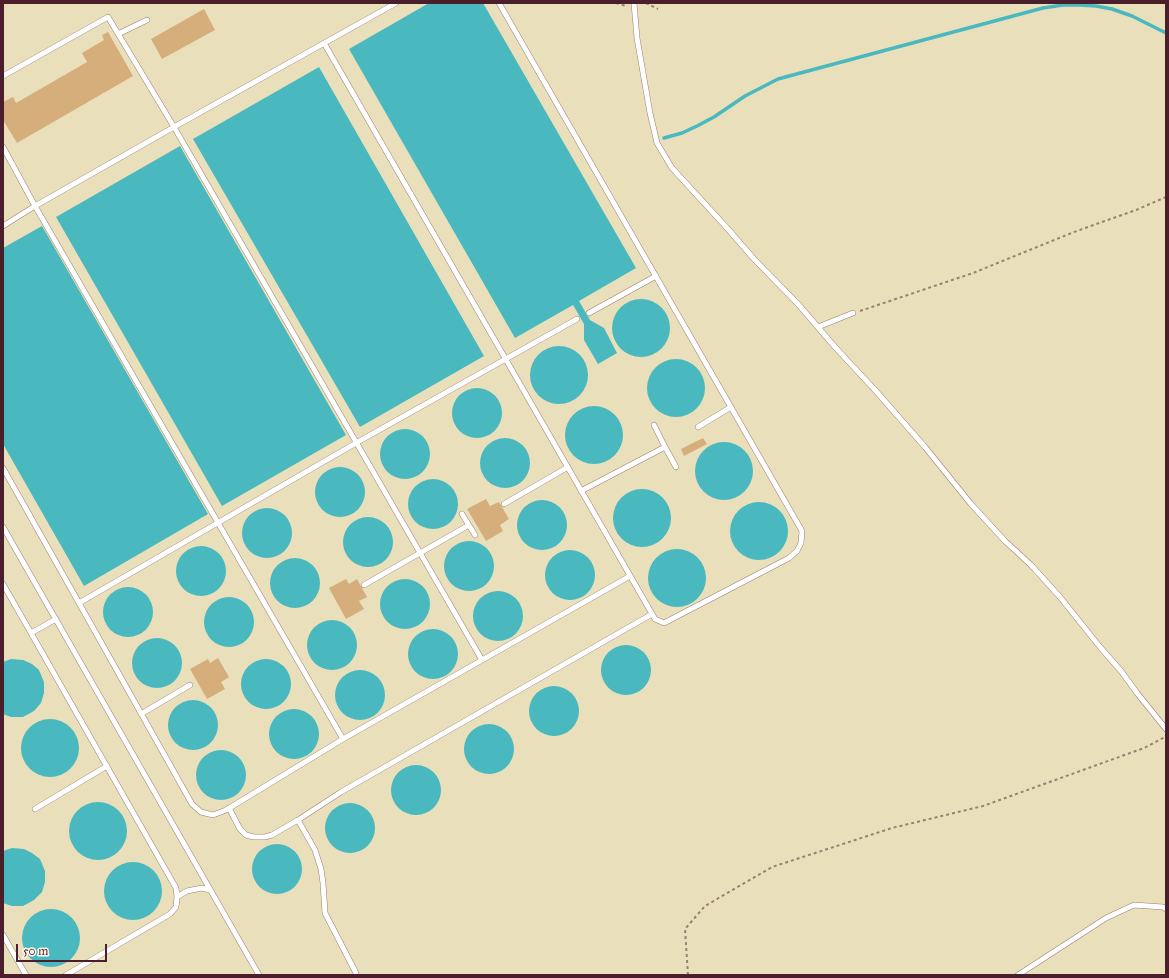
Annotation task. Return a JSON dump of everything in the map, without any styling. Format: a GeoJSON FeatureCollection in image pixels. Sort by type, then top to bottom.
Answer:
{"type":"FeatureCollection","features":[{"type":"Feature","properties":{"kind":"lane"},"geometry":{"type":"LineString","coordinates":[[3,226],[35,206],[174,127],[396,3]]}},
{"type":"Feature","properties":{"kind":"lane"},"geometry":{"type":"LineString","coordinates":[[324,43],[652,614],[655,619],[664,623],[789,558],[797,551],[801,543],[802,530],[499,3]]}},
{"type":"Feature","properties":{"kind":"lane"},"geometry":{"type":"LineString","coordinates":[[634,3],[637,38],[650,113],[657,143],[672,168],[754,259],[798,304],[875,390],[925,447],[990,526],[1031,565],[1060,597],[1100,648],[1121,671],[1166,729]]}},
{"type":"Feature","properties":{"kind":"lane"},"geometry":{"type":"LineString","coordinates":[[3,76],[108,17],[174,127],[482,660]]}},
{"type":"Feature","properties":{"kind":"lane"},"geometry":{"type":"LineString","coordinates":[[118,34],[147,20]]}},
{"type":"Feature","properties":{"kind":"lane"},"geometry":{"type":"LineString","coordinates":[[3,147],[35,206],[343,739]]}},
{"type":"Feature","properties":{"kind":"lane"},"geometry":{"type":"LineString","coordinates":[[589,313],[656,276]]}},
{"type":"Feature","properties":{"kind":"lane"},"geometry":{"type":"LineString","coordinates":[[818,327],[854,313]]}},
{"type":"Feature","properties":{"kind":"lane"},"geometry":{"type":"LineString","coordinates":[[79,603],[356,442],[577,319]]}},
{"type":"Feature","properties":{"kind":"lane"},"geometry":{"type":"LineString","coordinates":[[698,427],[731,407]]}},
{"type":"Feature","properties":{"kind":"lane"},"geometry":{"type":"LineString","coordinates":[[654,425],[664,447],[676,467]]}},
{"type":"Feature","properties":{"kind":"lane"},"geometry":{"type":"LineString","coordinates":[[581,491],[664,447]]}},
{"type":"Feature","properties":{"kind":"lane"},"geometry":{"type":"LineString","coordinates":[[504,504],[568,467]]}},
{"type":"Feature","properties":{"kind":"lane"},"geometry":{"type":"LineString","coordinates":[[3,468],[192,804],[201,812],[213,815],[229,808],[343,739],[630,576]]}},
{"type":"Feature","properties":{"kind":"lane"},"geometry":{"type":"LineString","coordinates":[[462,514],[475,535]]}},
{"type":"Feature","properties":{"kind":"lane"},"geometry":{"type":"LineString","coordinates":[[364,585],[469,526]]}},
{"type":"Feature","properties":{"kind":"lane"},"geometry":{"type":"LineString","coordinates":[[3,527],[258,975]]}},
{"type":"Feature","properties":{"kind":"lane"},"geometry":{"type":"LineString","coordinates":[[3,584],[176,888],[176,907],[170,914],[66,975]]}},
{"type":"Feature","properties":{"kind":"lane"},"geometry":{"type":"LineString","coordinates":[[229,808],[240,829],[246,835],[264,838],[272,835],[341,792],[652,614]]}},
{"type":"Feature","properties":{"kind":"lane"},"geometry":{"type":"LineString","coordinates":[[31,633],[56,619]]}},
{"type":"Feature","properties":{"kind":"lane"},"geometry":{"type":"LineString","coordinates":[[141,714],[190,685]]}},
{"type":"Feature","properties":{"kind":"lane"},"geometry":{"type":"LineString","coordinates":[[35,809],[107,766]]}},
{"type":"Feature","properties":{"kind":"lane"},"geometry":{"type":"LineString","coordinates":[[298,820],[315,850],[321,869],[325,913],[356,973]]}},
{"type":"Feature","properties":{"kind":"lane"},"geometry":{"type":"LineString","coordinates":[[177,898],[187,891],[202,888],[210,890]]}},
{"type":"Feature","properties":{"kind":"lane"},"geometry":{"type":"LineString","coordinates":[[1018,975],[1106,918],[1134,906],[1163,907],[1166,909]]}},
{"type":"Feature","properties":{"kind":"lane"},"geometry":{"type":"LineString","coordinates":[[3,935],[26,975]]}},
{"type":"Feature","properties":{"kind":"path"},"geometry":{"type":"LineString","coordinates":[[646,3],[658,9]]}},
{"type":"Feature","properties":{"kind":"path"},"geometry":{"type":"LineString","coordinates":[[854,313],[973,273],[1166,197]]}},
{"type":"Feature","properties":{"kind":"path"},"geometry":{"type":"LineString","coordinates":[[688,975],[685,929],[704,906],[772,867],[892,828],[983,806],[1144,748],[1166,736]]}},
{"type":"Feature","properties":{"kind":"water"},"geometry":{"type":"Polygon","coordinates":[[[429,3],[483,3],[636,268],[579,301],[590,320],[604,328],[617,353],[598,364],[584,340],[584,324],[573,305],[515,338],[349,49],[429,3]]]}},
{"type":"Feature","properties":{"kind":"water"},"geometry":{"type":"Polygon","coordinates":[[[319,67],[484,356],[360,427],[193,139],[319,67]]]}},
{"type":"Feature","properties":{"kind":"water"},"geometry":{"type":"Polygon","coordinates":[[[180,146],[346,435],[222,506],[56,217],[180,146]]]}},
{"type":"Feature","properties":{"kind":"water"},"geometry":{"type":"Polygon","coordinates":[[[42,226],[208,514],[84,586],[3,444],[3,248],[42,226]]]}},
{"type":"Feature","properties":{"kind":"water"},"geometry":{"type":"Polygon","coordinates":[[[635,299],[647,299],[662,307],[670,322],[670,334],[662,349],[647,357],[635,357],[620,349],[612,334],[612,322],[620,307],[635,299]]]}},
{"type":"Feature","properties":{"kind":"water"},"geometry":{"type":"Polygon","coordinates":[[[553,346],[565,346],[580,354],[588,369],[588,381],[580,396],[565,404],[553,404],[538,396],[530,381],[530,369],[538,354],[553,346]]]}},
{"type":"Feature","properties":{"kind":"water"},"geometry":{"type":"Polygon","coordinates":[[[670,359],[682,359],[697,367],[705,382],[705,394],[697,409],[682,417],[670,417],[655,409],[647,394],[647,382],[655,367],[670,359]]]}},
{"type":"Feature","properties":{"kind":"water"},"geometry":{"type":"Polygon","coordinates":[[[472,388],[482,388],[495,395],[502,408],[502,418],[495,431],[482,438],[472,438],[463,434],[456,427],[452,418],[452,408],[456,399],[463,392],[472,388]]]}},
{"type":"Feature","properties":{"kind":"water"},"geometry":{"type":"Polygon","coordinates":[[[588,406],[600,406],[615,414],[623,429],[623,441],[615,456],[600,464],[588,464],[573,456],[565,441],[565,429],[573,414],[588,406]]]}},
{"type":"Feature","properties":{"kind":"water"},"geometry":{"type":"Polygon","coordinates":[[[400,429],[410,429],[423,436],[430,449],[430,459],[423,472],[410,479],[400,479],[391,475],[384,468],[380,459],[380,449],[384,440],[391,433],[400,429]]]}},
{"type":"Feature","properties":{"kind":"water"},"geometry":{"type":"Polygon","coordinates":[[[500,438],[510,438],[523,445],[530,458],[530,468],[523,481],[510,488],[500,488],[491,484],[484,477],[480,468],[480,458],[484,449],[491,442],[500,438]]]}},
{"type":"Feature","properties":{"kind":"water"},"geometry":{"type":"Polygon","coordinates":[[[718,442],[730,442],[745,450],[753,465],[753,477],[745,492],[730,500],[718,500],[703,492],[695,477],[695,465],[703,450],[718,442]]]}},
{"type":"Feature","properties":{"kind":"water"},"geometry":{"type":"Polygon","coordinates":[[[335,467],[345,467],[358,474],[365,487],[365,497],[358,510],[345,517],[335,517],[326,513],[319,506],[315,497],[315,487],[319,478],[326,471],[335,467]]]}},
{"type":"Feature","properties":{"kind":"water"},"geometry":{"type":"Polygon","coordinates":[[[428,479],[438,479],[451,486],[458,499],[458,509],[451,522],[438,529],[428,529],[419,525],[412,518],[408,509],[408,499],[412,490],[419,483],[428,479]]]}},
{"type":"Feature","properties":{"kind":"water"},"geometry":{"type":"Polygon","coordinates":[[[636,489],[648,489],[663,497],[671,512],[671,524],[663,539],[648,547],[636,547],[621,539],[613,524],[613,512],[621,497],[636,489]]]}},
{"type":"Feature","properties":{"kind":"water"},"geometry":{"type":"Polygon","coordinates":[[[537,500],[547,500],[560,507],[567,520],[567,530],[560,543],[547,550],[537,550],[528,546],[521,539],[517,530],[517,520],[521,511],[528,504],[537,500]]]}},
{"type":"Feature","properties":{"kind":"water"},"geometry":{"type":"Polygon","coordinates":[[[753,502],[765,502],[780,510],[788,525],[788,537],[780,552],[765,560],[753,560],[738,552],[730,537],[730,525],[738,510],[753,502]]]}},
{"type":"Feature","properties":{"kind":"water"},"geometry":{"type":"Polygon","coordinates":[[[262,508],[272,508],[285,515],[292,528],[292,538],[285,551],[272,558],[262,558],[253,554],[246,547],[242,538],[242,528],[246,519],[253,512],[262,508]]]}},
{"type":"Feature","properties":{"kind":"water"},"geometry":{"type":"Polygon","coordinates":[[[363,517],[373,517],[386,524],[393,537],[393,547],[386,560],[373,567],[363,567],[354,563],[347,556],[343,547],[343,537],[347,528],[354,521],[363,517]]]}},
{"type":"Feature","properties":{"kind":"water"},"geometry":{"type":"Polygon","coordinates":[[[464,541],[474,541],[487,548],[494,561],[494,571],[487,584],[474,591],[464,591],[455,587],[448,580],[444,571],[444,561],[448,552],[455,545],[464,541]]]}},
{"type":"Feature","properties":{"kind":"water"},"geometry":{"type":"Polygon","coordinates":[[[196,546],[206,546],[219,553],[226,566],[226,576],[219,589],[206,596],[196,596],[187,592],[180,585],[176,576],[176,566],[180,557],[187,550],[196,546]]]}},
{"type":"Feature","properties":{"kind":"water"},"geometry":{"type":"Polygon","coordinates":[[[671,549],[683,549],[698,557],[706,572],[706,584],[698,599],[683,607],[671,607],[656,599],[648,584],[648,572],[656,557],[671,549]]]}},
{"type":"Feature","properties":{"kind":"water"},"geometry":{"type":"Polygon","coordinates":[[[565,550],[575,550],[588,557],[595,570],[595,580],[588,593],[575,600],[565,600],[556,596],[549,589],[545,580],[545,570],[549,561],[556,554],[565,550]]]}},
{"type":"Feature","properties":{"kind":"water"},"geometry":{"type":"Polygon","coordinates":[[[290,558],[300,558],[313,565],[320,578],[320,588],[313,601],[300,608],[290,608],[281,604],[274,597],[270,588],[270,578],[274,569],[281,562],[290,558]]]}},
{"type":"Feature","properties":{"kind":"water"},"geometry":{"type":"Polygon","coordinates":[[[400,579],[410,579],[423,586],[430,599],[430,609],[423,622],[410,629],[400,629],[391,625],[384,618],[380,609],[380,599],[384,590],[391,583],[400,579]]]}},
{"type":"Feature","properties":{"kind":"water"},"geometry":{"type":"Polygon","coordinates":[[[123,587],[133,587],[146,594],[153,607],[153,617],[146,630],[133,637],[123,637],[114,633],[107,626],[103,617],[103,607],[107,598],[114,591],[123,587]]]}},
{"type":"Feature","properties":{"kind":"water"},"geometry":{"type":"Polygon","coordinates":[[[493,591],[503,591],[516,598],[523,611],[523,621],[516,634],[503,641],[493,641],[484,637],[477,630],[473,621],[473,611],[477,602],[484,595],[493,591]]]}},
{"type":"Feature","properties":{"kind":"water"},"geometry":{"type":"Polygon","coordinates":[[[224,597],[234,597],[247,604],[254,617],[254,627],[247,640],[234,647],[224,647],[215,643],[208,636],[204,627],[204,617],[208,608],[215,601],[224,597]]]}},
{"type":"Feature","properties":{"kind":"water"},"geometry":{"type":"Polygon","coordinates":[[[327,620],[337,620],[350,627],[357,640],[357,650],[350,663],[337,670],[327,670],[318,666],[311,659],[307,650],[307,640],[311,631],[318,624],[327,620]]]}},
{"type":"Feature","properties":{"kind":"water"},"geometry":{"type":"Polygon","coordinates":[[[428,629],[438,629],[451,636],[458,649],[458,659],[451,672],[438,679],[428,679],[419,675],[412,668],[408,659],[408,649],[412,640],[419,633],[428,629]]]}},
{"type":"Feature","properties":{"kind":"water"},"geometry":{"type":"Polygon","coordinates":[[[152,638],[162,638],[175,645],[182,658],[182,668],[175,681],[162,688],[152,688],[143,684],[136,677],[132,668],[132,658],[136,649],[143,642],[152,638]]]}},
{"type":"Feature","properties":{"kind":"water"},"geometry":{"type":"Polygon","coordinates":[[[621,645],[631,645],[644,652],[651,665],[651,675],[644,688],[631,695],[621,695],[612,691],[605,684],[601,675],[601,665],[605,656],[612,649],[621,645]]]}},
{"type":"Feature","properties":{"kind":"water"},"geometry":{"type":"Polygon","coordinates":[[[11,659],[23,660],[32,664],[39,670],[44,682],[44,693],[41,703],[34,711],[23,717],[11,717],[3,714],[3,662],[11,659]]]}},
{"type":"Feature","properties":{"kind":"water"},"geometry":{"type":"Polygon","coordinates":[[[261,659],[271,659],[284,666],[291,679],[291,689],[284,702],[271,709],[261,709],[252,705],[245,698],[241,689],[241,679],[245,670],[252,663],[261,659]]]}},
{"type":"Feature","properties":{"kind":"water"},"geometry":{"type":"Polygon","coordinates":[[[355,670],[365,670],[378,677],[385,690],[385,700],[378,713],[365,720],[355,720],[346,716],[339,709],[335,700],[335,690],[339,681],[346,674],[355,670]]]}},
{"type":"Feature","properties":{"kind":"water"},"geometry":{"type":"Polygon","coordinates":[[[549,686],[559,686],[572,693],[579,706],[579,716],[572,729],[559,736],[549,736],[540,732],[533,725],[529,716],[529,706],[533,697],[540,690],[549,686]]]}},
{"type":"Feature","properties":{"kind":"water"},"geometry":{"type":"Polygon","coordinates":[[[188,700],[198,700],[211,707],[218,720],[218,730],[211,743],[198,750],[188,750],[179,746],[172,739],[168,730],[168,720],[172,711],[179,704],[188,700]]]}},
{"type":"Feature","properties":{"kind":"water"},"geometry":{"type":"Polygon","coordinates":[[[289,709],[299,709],[312,716],[319,729],[319,739],[312,752],[299,759],[289,759],[280,755],[273,748],[269,739],[269,729],[273,720],[280,713],[289,709]]]}},
{"type":"Feature","properties":{"kind":"water"},"geometry":{"type":"Polygon","coordinates":[[[44,719],[56,719],[71,727],[79,742],[79,754],[71,769],[56,777],[44,777],[29,769],[21,754],[21,742],[29,727],[44,719]]]}},
{"type":"Feature","properties":{"kind":"water"},"geometry":{"type":"Polygon","coordinates":[[[484,724],[494,724],[507,731],[514,744],[514,754],[507,767],[494,774],[484,774],[475,770],[468,763],[464,754],[464,744],[468,735],[475,728],[484,724]]]}},
{"type":"Feature","properties":{"kind":"water"},"geometry":{"type":"Polygon","coordinates":[[[216,750],[226,750],[239,757],[246,770],[246,780],[239,793],[226,800],[216,800],[207,796],[200,789],[196,780],[196,770],[200,761],[207,754],[216,750]]]}},
{"type":"Feature","properties":{"kind":"water"},"geometry":{"type":"Polygon","coordinates":[[[411,765],[421,765],[434,772],[441,785],[441,795],[434,808],[421,815],[411,815],[402,811],[395,804],[391,795],[391,785],[395,776],[402,769],[411,765]]]}},
{"type":"Feature","properties":{"kind":"water"},"geometry":{"type":"Polygon","coordinates":[[[92,802],[104,802],[119,810],[127,825],[127,837],[119,852],[104,860],[92,860],[77,852],[69,837],[69,825],[77,810],[92,802]]]}},
{"type":"Feature","properties":{"kind":"water"},"geometry":{"type":"Polygon","coordinates":[[[345,803],[355,803],[368,810],[375,823],[375,833],[368,846],[355,853],[345,853],[336,849],[329,842],[325,833],[325,823],[329,814],[336,807],[345,803]]]}},
{"type":"Feature","properties":{"kind":"water"},"geometry":{"type":"Polygon","coordinates":[[[272,844],[282,844],[295,851],[302,864],[302,874],[295,887],[282,894],[272,894],[263,890],[256,883],[252,874],[252,864],[256,855],[263,848],[272,844]]]}},
{"type":"Feature","properties":{"kind":"water"},"geometry":{"type":"Polygon","coordinates":[[[12,848],[24,849],[32,853],[40,859],[45,871],[45,882],[42,892],[34,900],[23,906],[12,906],[3,903],[3,851],[12,848]]]}},
{"type":"Feature","properties":{"kind":"water"},"geometry":{"type":"Polygon","coordinates":[[[127,862],[139,862],[154,870],[162,885],[162,897],[154,912],[139,920],[127,920],[112,912],[104,897],[104,885],[112,870],[127,862]]]}},
{"type":"Feature","properties":{"kind":"water"},"geometry":{"type":"Polygon","coordinates":[[[45,909],[57,909],[72,917],[80,932],[80,944],[72,959],[57,967],[45,967],[30,959],[22,944],[22,932],[30,917],[45,909]]]}},
{"type":"Feature","properties":{"kind":"building"},"geometry":{"type":"Polygon","coordinates":[[[204,9],[215,30],[162,59],[151,39],[204,9]]]}},
{"type":"Feature","properties":{"kind":"building"},"geometry":{"type":"Polygon","coordinates":[[[108,32],[133,76],[17,143],[3,120],[3,102],[13,97],[16,103],[87,62],[82,53],[104,40],[102,35],[108,32]]]}},
{"type":"Feature","properties":{"kind":"building"},"geometry":{"type":"Polygon","coordinates":[[[703,438],[707,444],[684,456],[681,449],[703,438]]]}},
{"type":"Feature","properties":{"kind":"building"},"geometry":{"type":"Polygon","coordinates":[[[486,499],[490,506],[499,502],[509,519],[500,525],[503,531],[486,541],[467,509],[486,499]]]}},
{"type":"Feature","properties":{"kind":"building"},"geometry":{"type":"Polygon","coordinates":[[[346,579],[349,584],[357,579],[367,597],[359,601],[364,609],[346,619],[329,588],[346,579]]]}},
{"type":"Feature","properties":{"kind":"building"},"geometry":{"type":"Polygon","coordinates":[[[218,658],[229,677],[221,682],[225,689],[207,699],[190,669],[208,659],[210,663],[218,658]]]}},
{"type":"Feature","properties":{"kind":"waterway"},"geometry":{"type":"LineString","coordinates":[[664,138],[682,133],[697,126],[714,117],[745,96],[778,79],[1043,8],[1063,5],[1079,5],[1112,9],[1132,16],[1166,33]]}}]}
